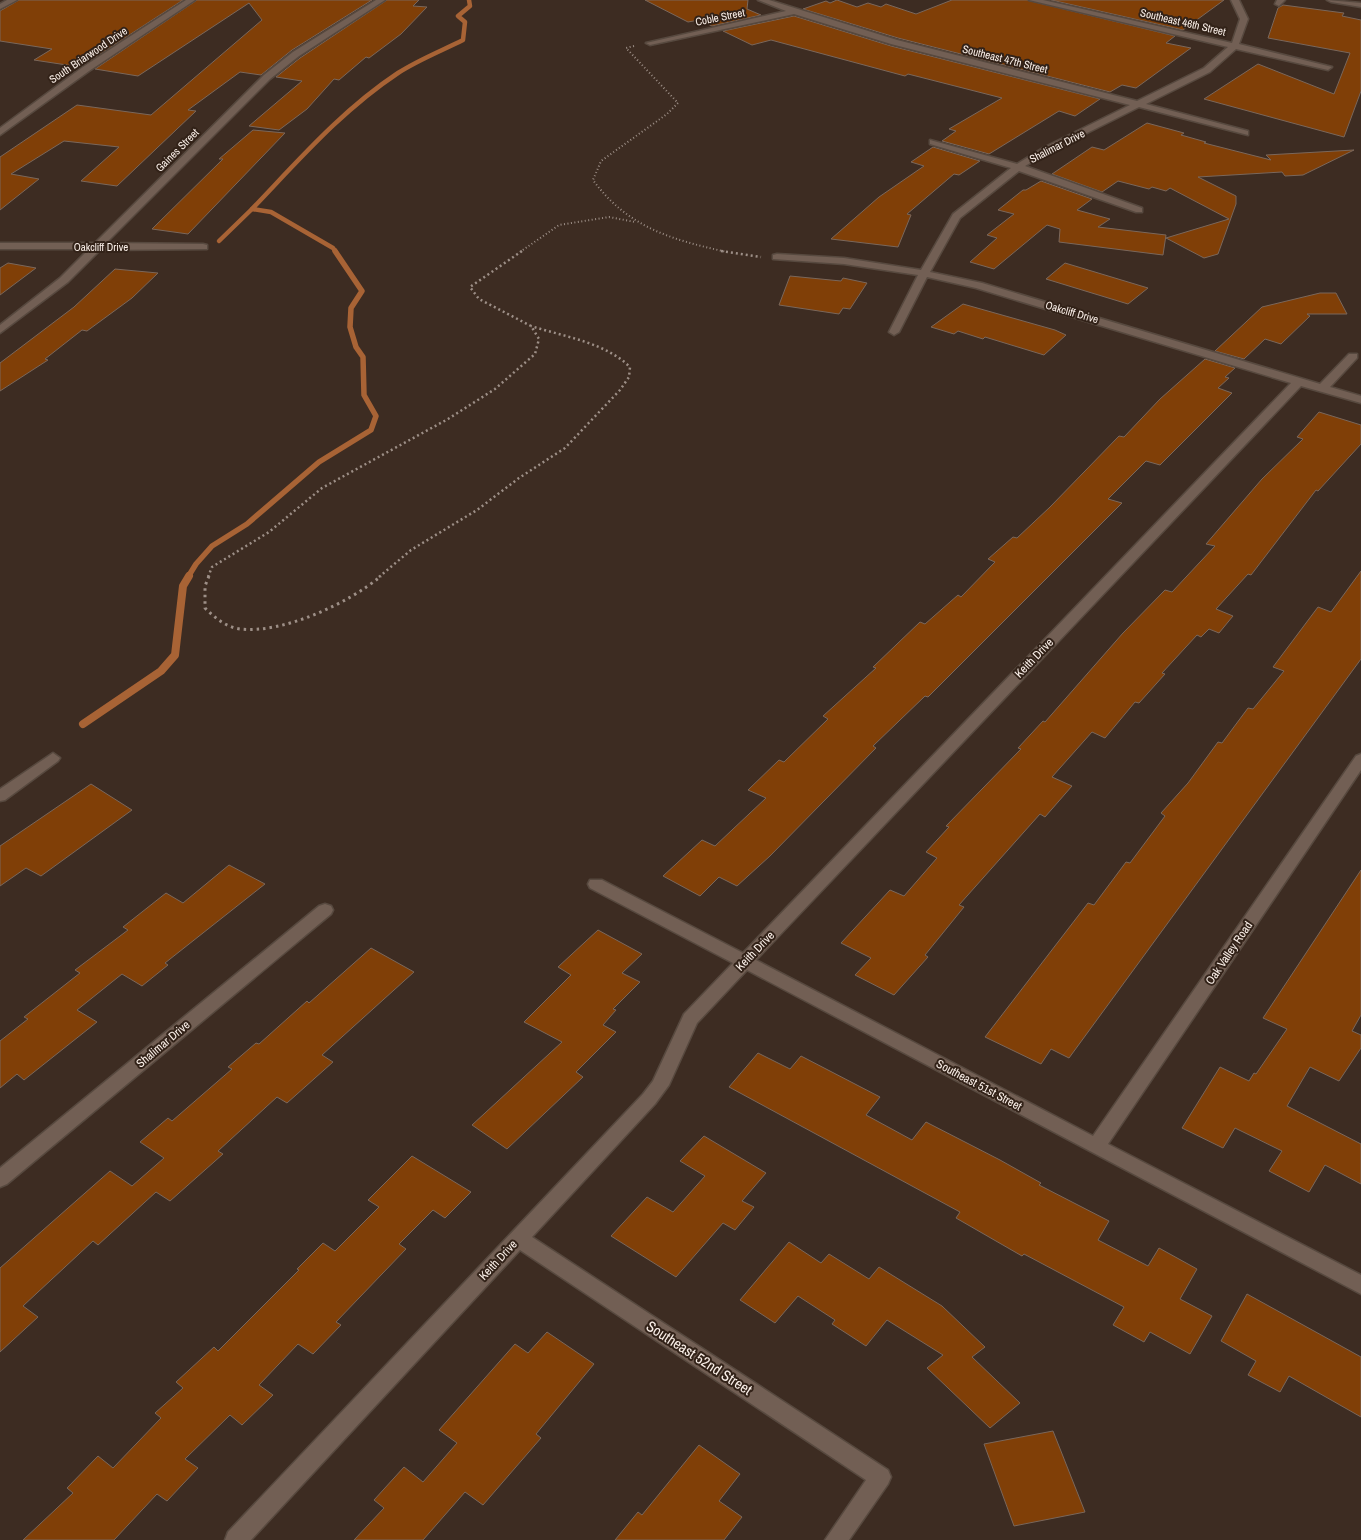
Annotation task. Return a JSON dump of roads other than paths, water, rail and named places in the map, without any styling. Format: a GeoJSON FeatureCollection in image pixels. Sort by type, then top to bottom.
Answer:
{"type":"FeatureCollection","features":[{"type":"Feature","properties":{"kind":"street"},"geometry":{"type":"LineString","coordinates":[[0,7],[13,0]]}},
{"type":"Feature","properties":{"kind":"street","name":"South Briarwood Drive"},"geometry":{"type":"LineString","coordinates":[[0,132],[86,69],[191,0]]}},
{"type":"Feature","properties":{"kind":"street","name":"Gaines Street"},"geometry":{"type":"LineString","coordinates":[[0,330],[57,286],[251,92],[280,66],[381,0]]}},
{"type":"Feature","properties":{"kind":"street","name":"Southeast 47th Street"},"geometry":{"type":"LineString","coordinates":[[762,0],[794,12],[924,50],[1143,104],[1245,133]]}},
{"type":"Feature","properties":{"kind":"street","name":"Southeast 46th Street"},"geometry":{"type":"LineString","coordinates":[[1033,0],[1328,67]]}},
{"type":"Feature","properties":{"kind":"street","name":"Shalimar Drive"},"geometry":{"type":"LineString","coordinates":[[894,332],[956,216],[1018,166],[1046,150],[1143,104],[1207,70],[1235,45],[1244,19],[1235,0]]}},
{"type":"Feature","properties":{"kind":"street"},"geometry":{"type":"LineString","coordinates":[[1331,0],[1361,4]]}},
{"type":"Feature","properties":{"kind":"street","name":"Coble Street"},"geometry":{"type":"LineString","coordinates":[[650,43],[794,12]]}},
{"type":"Feature","properties":{"kind":"street"},"geometry":{"type":"LineString","coordinates":[[933,142],[1018,166],[1139,210]]}},
{"type":"Feature","properties":{"kind":"street","name":"Oakcliff Drive"},"geometry":{"type":"LineString","coordinates":[[0,246],[203,247]]}},
{"type":"Feature","properties":{"kind":"street","name":"Oakcliff Drive"},"geometry":{"type":"LineString","coordinates":[[777,257],[844,261],[924,273],[1015,296],[1361,400]]}},
{"type":"Feature","properties":{"kind":"street"},"geometry":{"type":"LineString","coordinates":[[1323,388],[1353,356]]}},
{"type":"Feature","properties":{"kind":"street","name":"Keith Drive"},"geometry":{"type":"LineString","coordinates":[[236,1540],[649,1099],[660,1085],[690,1019],[1299,381]]}},
{"type":"Feature","properties":{"kind":"street"},"geometry":{"type":"LineString","coordinates":[[0,796],[52,758]]}},
{"type":"Feature","properties":{"kind":"street","name":"Oak Valley Road"},"geometry":{"type":"LineString","coordinates":[[1096,1146],[1361,759]]}},
{"type":"Feature","properties":{"kind":"street","name":"Southeast 51st Street"},"geometry":{"type":"LineString","coordinates":[[596,884],[1361,1285]]}},
{"type":"Feature","properties":{"kind":"street","name":"Shalimar Drive"},"geometry":{"type":"LineString","coordinates":[[0,1179],[325,910]]}},
{"type":"Feature","properties":{"kind":"street","name":"Southeast 52nd Street"},"geometry":{"type":"LineString","coordinates":[[518,1239],[880,1477],[836,1540]]}},
{"type":"Feature","properties":{"kind":"waterway"},"geometry":{"type":"LineString","coordinates":[[252,209],[321,137],[358,103],[406,68],[463,40],[465,22],[458,16],[470,6],[469,0]]}},
{"type":"Feature","properties":{"kind":"waterway"},"geometry":{"type":"LineString","coordinates":[[219,241],[252,209]]}},
{"type":"Feature","properties":{"kind":"waterway"},"geometry":{"type":"LineString","coordinates":[[252,209],[271,212],[333,248],[336,252]]}},
{"type":"Feature","properties":{"kind":"waterway"},"geometry":{"type":"LineString","coordinates":[[188,577],[196,564],[212,546],[247,524],[319,462],[371,430],[376,416],[364,395],[363,357],[356,347],[350,327],[351,308],[362,291],[335,251]]}},
{"type":"Feature","properties":{"kind":"waterway"},"geometry":{"type":"LineString","coordinates":[[83,724],[161,671],[175,655],[183,586],[189,576]]}}]}
